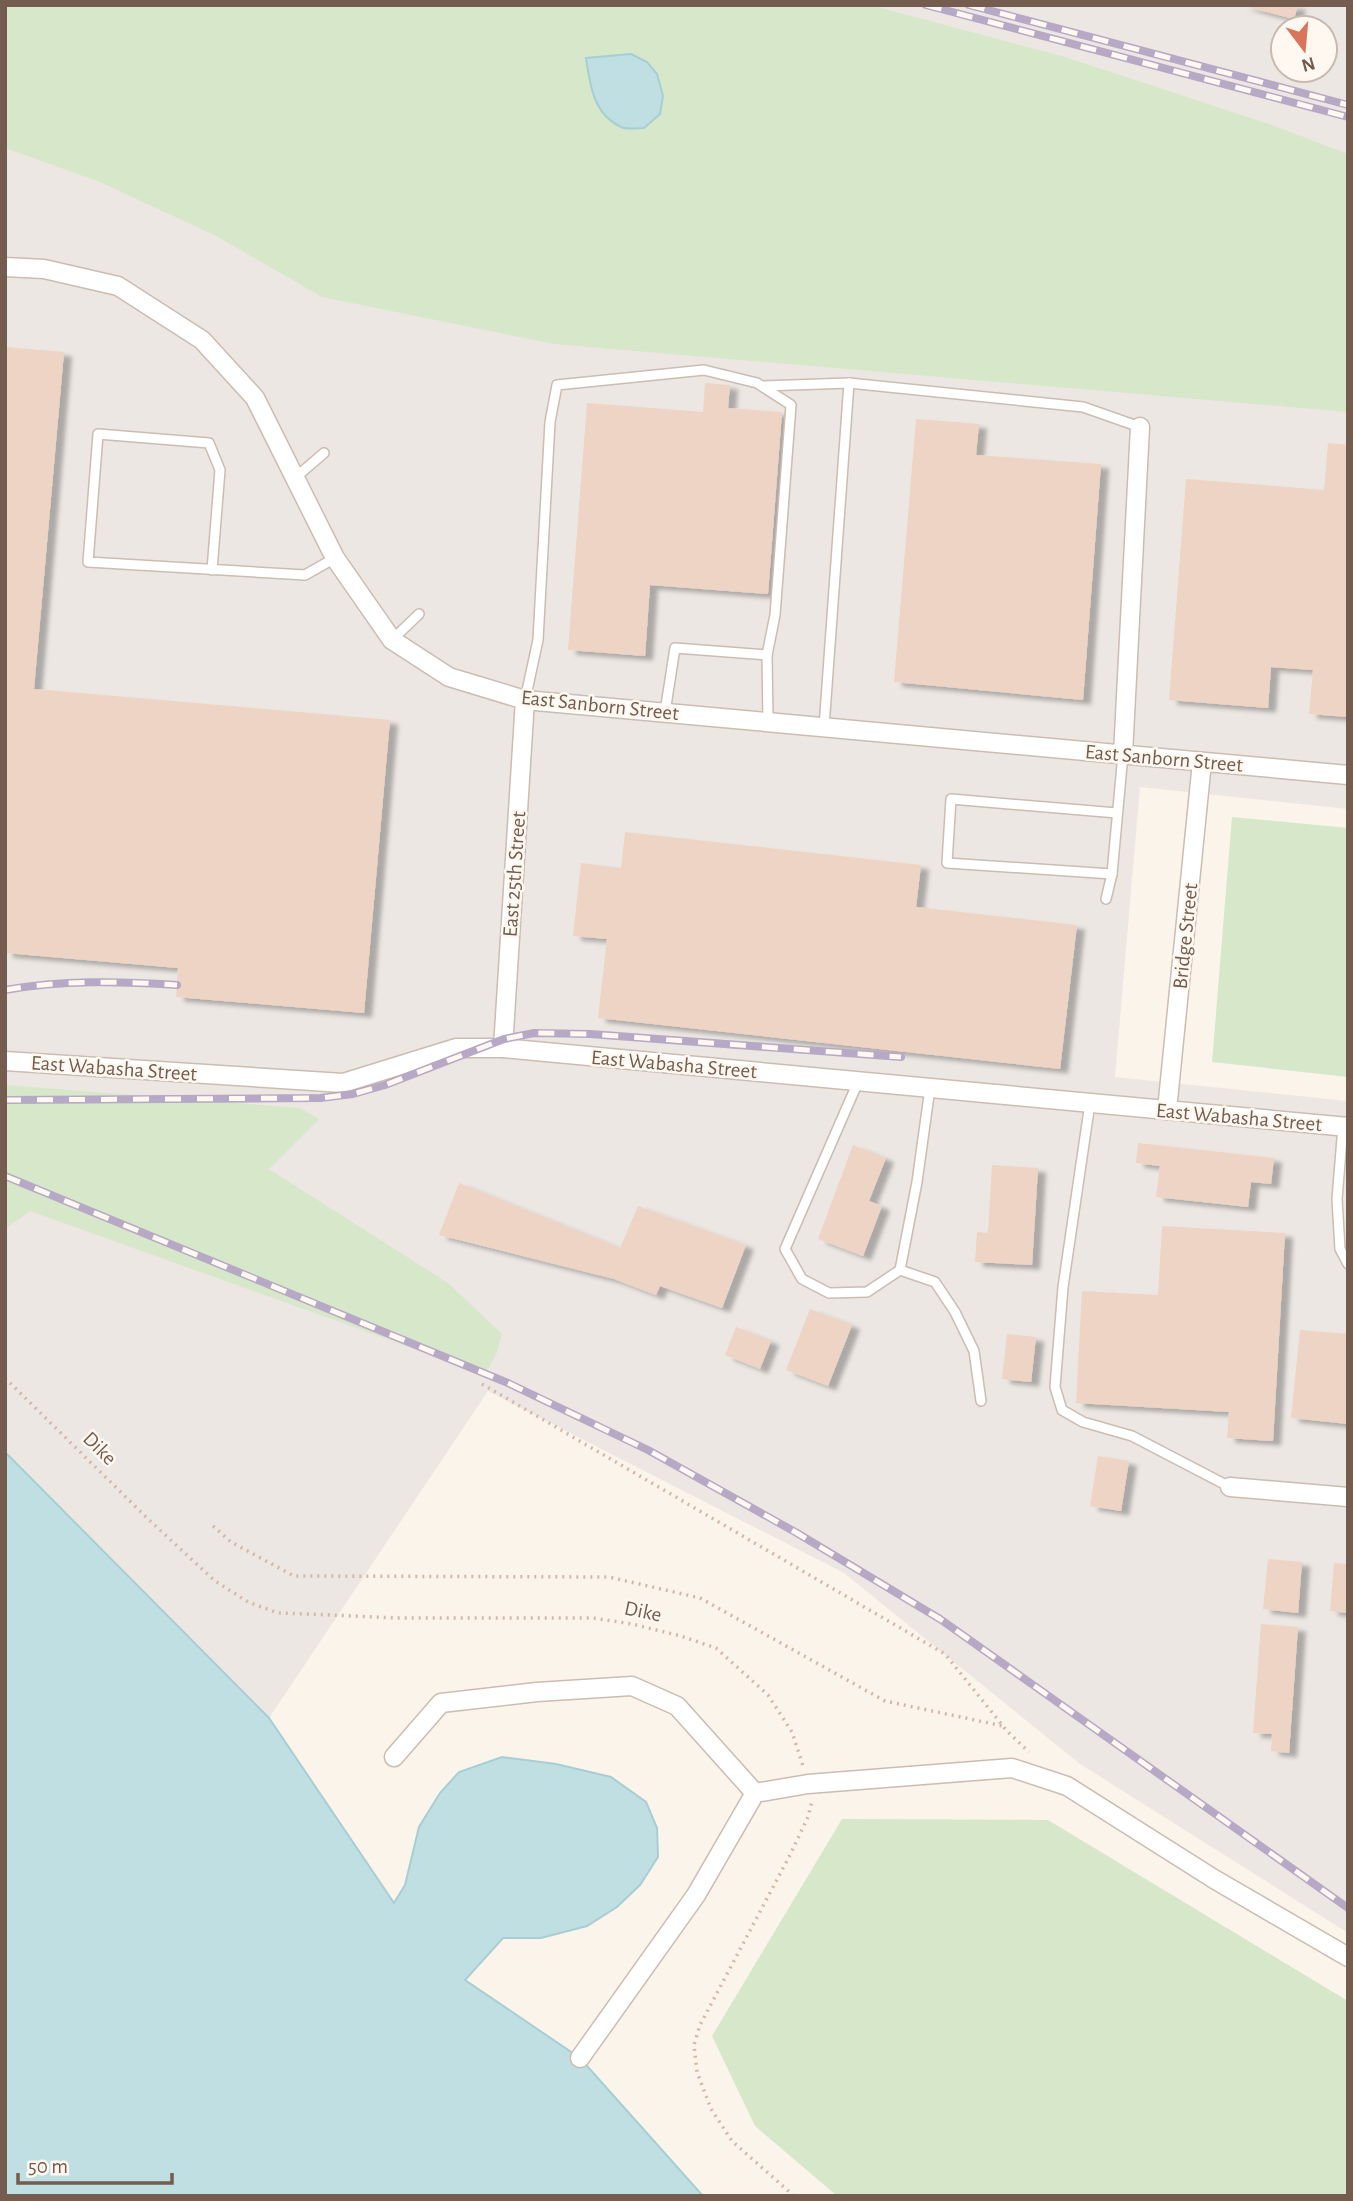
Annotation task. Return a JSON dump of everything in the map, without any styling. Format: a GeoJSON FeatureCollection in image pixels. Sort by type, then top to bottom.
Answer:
{"type":"FeatureCollection","features":[{"type":"Feature","properties":{"kind":"street","name":"East Sanborn Street"},"geometry":{"type":"LineString","coordinates":[[5,267],[44,269],[118,286],[202,341],[255,398],[335,558],[392,640],[449,677],[525,700],[1348,775]]}},
{"type":"Feature","properties":{"kind":"street"},"geometry":{"type":"LineString","coordinates":[[1123,754],[1140,427]]}},
{"type":"Feature","properties":{"kind":"street","name":"East 25th Street"},"geometry":{"type":"LineString","coordinates":[[503,1048],[525,700]]}},
{"type":"Feature","properties":{"kind":"street","name":"Bridge Street"},"geometry":{"type":"LineString","coordinates":[[1167,1110],[1202,762]]}},
{"type":"Feature","properties":{"kind":"street","name":"East Wabasha Street"},"geometry":{"type":"LineString","coordinates":[[5,1061],[343,1083],[456,1048],[503,1048],[1345,1126]]}},
{"type":"Feature","properties":{"kind":"street"},"geometry":{"type":"LineString","coordinates":[[1230,1487],[1348,1497]]}},
{"type":"Feature","properties":{"kind":"street"},"geometry":{"type":"LineString","coordinates":[[394,1757],[441,1703],[537,1692],[632,1686],[677,1706],[755,1793]]}},
{"type":"Feature","properties":{"kind":"street"},"geometry":{"type":"LineString","coordinates":[[755,1793],[808,1784],[1012,1768],[1067,1786],[1214,1879],[1348,1957]]}},
{"type":"Feature","properties":{"kind":"street"},"geometry":{"type":"LineString","coordinates":[[580,2058],[696,1895],[755,1793]]}},
{"type":"Feature","properties":{"kind":"lane"},"geometry":{"type":"LineString","coordinates":[[525,700],[538,640],[550,422],[557,385],[704,370],[757,383],[791,405],[775,615],[767,655],[768,722]]}},
{"type":"Feature","properties":{"kind":"lane"},"geometry":{"type":"LineString","coordinates":[[763,387],[849,383],[1083,407],[1140,427]]}},
{"type":"Feature","properties":{"kind":"lane"},"geometry":{"type":"LineString","coordinates":[[824,727],[849,383]]}},
{"type":"Feature","properties":{"kind":"lane"},"geometry":{"type":"LineString","coordinates":[[212,570],[220,470],[209,443],[99,434],[88,562],[212,570],[305,575],[335,558]]}},
{"type":"Feature","properties":{"kind":"lane"},"geometry":{"type":"LineString","coordinates":[[296,477],[324,453]]}},
{"type":"Feature","properties":{"kind":"lane"},"geometry":{"type":"LineString","coordinates":[[392,640],[419,614]]}},
{"type":"Feature","properties":{"kind":"lane"},"geometry":{"type":"LineString","coordinates":[[664,712],[675,648],[767,655]]}},
{"type":"Feature","properties":{"kind":"lane"},"geometry":{"type":"LineString","coordinates":[[1106,899],[1112,874],[1123,754]]}},
{"type":"Feature","properties":{"kind":"lane"},"geometry":{"type":"LineString","coordinates":[[1112,874],[947,863],[951,799],[1117,813]]}},
{"type":"Feature","properties":{"kind":"lane"},"geometry":{"type":"LineString","coordinates":[[858,1082],[785,1249],[802,1279],[829,1293],[867,1292],[900,1270],[917,1182],[930,1088]]}},
{"type":"Feature","properties":{"kind":"lane"},"geometry":{"type":"LineString","coordinates":[[1090,1103],[1063,1286],[1055,1387],[1062,1410],[1083,1422],[1132,1436],[1230,1487]]}},
{"type":"Feature","properties":{"kind":"lane"},"geometry":{"type":"LineString","coordinates":[[1345,1126],[1337,1199],[1340,1249],[1348,1264]]}},
{"type":"Feature","properties":{"kind":"lane"},"geometry":{"type":"LineString","coordinates":[[900,1270],[935,1282],[955,1312],[974,1351],[981,1401]]}},
{"type":"Feature","properties":{"kind":"path","name":"Dike"},"geometry":{"type":"LineString","coordinates":[[5,1378],[215,1581],[248,1602],[278,1613],[396,1618],[593,1618],[632,1624],[716,1648],[768,1695],[797,1743],[812,1800],[808,1817],[790,1855],[699,2025],[695,2045],[698,2071],[711,2109],[732,2141],[794,2196]]}},
{"type":"Feature","properties":{"kind":"path"},"geometry":{"type":"LineString","coordinates":[[482,1384],[944,1654],[1003,1726],[1034,1757]]}},
{"type":"Feature","properties":{"kind":"path"},"geometry":{"type":"LineString","coordinates":[[213,1526],[231,1542],[294,1576],[609,1577],[700,1598],[885,1701],[1003,1726]]}},
{"type":"Feature","properties":{"kind":"shaded area"},"geometry":{"type":"Polygon","coordinates":[[[5,5],[1348,5],[1348,809],[1140,787],[1115,1077],[1348,1101],[1348,1933],[1080,1764],[844,1573],[488,1391],[269,1718],[5,1452],[5,5]]]}},
{"type":"Feature","properties":{"kind":"green space"},"geometry":{"type":"Polygon","coordinates":[[[5,5],[870,5],[1065,57],[1272,125],[1348,154],[1348,412],[554,344],[322,297],[216,236],[100,182],[5,148],[5,5]]]}},
{"type":"Feature","properties":{"kind":"green space"},"geometry":{"type":"Polygon","coordinates":[[[1232,817],[1348,828],[1348,1077],[1212,1062],[1232,817]]]}},
{"type":"Feature","properties":{"kind":"green space"},"geometry":{"type":"Polygon","coordinates":[[[5,1085],[300,1108],[319,1119],[269,1169],[448,1283],[502,1334],[496,1355],[485,1374],[30,1211],[5,1229],[5,1085]]]}},
{"type":"Feature","properties":{"kind":"green space"},"geometry":{"type":"Polygon","coordinates":[[[842,1819],[1048,1820],[1348,2001],[1348,2196],[837,2196],[755,2126],[712,2036],[842,1819]]]}},
{"type":"Feature","properties":{"kind":"water"},"geometry":{"type":"Polygon","coordinates":[[[631,54],[647,62],[657,74],[663,96],[660,114],[644,128],[623,128],[604,115],[594,98],[589,78],[586,58],[631,54]]]}},
{"type":"Feature","properties":{"kind":"water"},"geometry":{"type":"Polygon","coordinates":[[[5,1452],[269,1718],[394,1903],[405,1885],[419,1827],[440,1793],[459,1772],[502,1757],[556,1764],[611,1777],[646,1802],[657,1828],[658,1857],[640,1885],[617,1907],[587,1926],[541,1938],[503,1938],[465,1980],[580,2058],[703,2196],[5,2196],[5,1452]]]}},
{"type":"Feature","properties":{"kind":"building"},"geometry":{"type":"Polygon","coordinates":[[[1240,5],[1298,5],[1295,14],[1275,14],[1240,5]]]}},
{"type":"Feature","properties":{"kind":"building"},"geometry":{"type":"Polygon","coordinates":[[[5,347],[64,352],[34,689],[390,720],[364,1013],[176,997],[178,968],[5,953],[5,347]]]}},
{"type":"Feature","properties":{"kind":"building"},"geometry":{"type":"Polygon","coordinates":[[[705,383],[730,385],[728,408],[782,412],[768,594],[650,585],[645,656],[568,650],[587,403],[703,412],[705,383]]]}},
{"type":"Feature","properties":{"kind":"building"},"geometry":{"type":"Polygon","coordinates":[[[916,419],[979,424],[976,455],[1101,464],[1083,700],[894,682],[916,419]]]}},
{"type":"Feature","properties":{"kind":"building"},"geometry":{"type":"Polygon","coordinates":[[[1328,443],[1348,445],[1348,717],[1309,714],[1313,670],[1271,667],[1268,708],[1169,700],[1186,479],[1324,490],[1328,443]]]}},
{"type":"Feature","properties":{"kind":"building"},"geometry":{"type":"Polygon","coordinates":[[[625,832],[921,865],[916,907],[1077,925],[1060,1069],[598,1018],[607,939],[573,936],[581,863],[621,868],[625,832]]]}},
{"type":"Feature","properties":{"kind":"building"},"geometry":{"type":"Polygon","coordinates":[[[1138,1143],[1274,1158],[1271,1184],[1251,1182],[1248,1207],[1156,1197],[1160,1166],[1136,1163],[1138,1143]]]}},
{"type":"Feature","properties":{"kind":"building"},"geometry":{"type":"Polygon","coordinates":[[[853,1145],[886,1158],[869,1201],[882,1206],[863,1256],[818,1239],[853,1145]]]}},
{"type":"Feature","properties":{"kind":"building"},"geometry":{"type":"Polygon","coordinates":[[[992,1165],[1038,1168],[1032,1265],[975,1262],[977,1232],[988,1233],[992,1165]]]}},
{"type":"Feature","properties":{"kind":"building"},"geometry":{"type":"Polygon","coordinates":[[[459,1183],[620,1248],[638,1206],[746,1245],[722,1308],[660,1286],[656,1295],[614,1279],[439,1235],[459,1183]]]}},
{"type":"Feature","properties":{"kind":"building"},"geometry":{"type":"Polygon","coordinates":[[[1162,1226],[1285,1233],[1273,1441],[1227,1438],[1229,1412],[1076,1403],[1082,1291],[1158,1295],[1162,1226]]]}},
{"type":"Feature","properties":{"kind":"building"},"geometry":{"type":"Polygon","coordinates":[[[810,1309],[852,1325],[828,1386],[786,1370],[810,1309]]]}},
{"type":"Feature","properties":{"kind":"building"},"geometry":{"type":"Polygon","coordinates":[[[736,1327],[771,1341],[760,1369],[725,1355],[736,1327]]]}},
{"type":"Feature","properties":{"kind":"building"},"geometry":{"type":"Polygon","coordinates":[[[1300,1330],[1348,1334],[1348,1424],[1291,1418],[1300,1330]]]}},
{"type":"Feature","properties":{"kind":"building"},"geometry":{"type":"Polygon","coordinates":[[[1007,1334],[1036,1337],[1031,1382],[1002,1379],[1007,1334]]]}},
{"type":"Feature","properties":{"kind":"building"},"geometry":{"type":"Polygon","coordinates":[[[1098,1456],[1129,1461],[1121,1511],[1090,1506],[1098,1456]]]}},
{"type":"Feature","properties":{"kind":"building"},"geometry":{"type":"Polygon","coordinates":[[[1268,1559],[1302,1562],[1298,1613],[1263,1609],[1268,1559]]]}},
{"type":"Feature","properties":{"kind":"building"},"geometry":{"type":"Polygon","coordinates":[[[1334,1563],[1348,1564],[1348,1613],[1330,1611],[1334,1563]]]}},
{"type":"Feature","properties":{"kind":"building"},"geometry":{"type":"Polygon","coordinates":[[[1261,1624],[1298,1627],[1289,1753],[1271,1751],[1272,1734],[1253,1733],[1261,1624]]]}},
{"type":"Feature","properties":{"kind":"railway"},"geometry":{"type":"LineString","coordinates":[[926,5],[1348,117]]}},
{"type":"Feature","properties":{"kind":"railway"},"geometry":{"type":"LineString","coordinates":[[969,5],[1348,105]]}},
{"type":"Feature","properties":{"kind":"railway"},"geometry":{"type":"LineString","coordinates":[[5,990],[91,982],[177,985]]}},
{"type":"Feature","properties":{"kind":"railway"},"geometry":{"type":"LineString","coordinates":[[5,1100],[320,1098],[353,1094],[385,1085],[504,1039],[534,1033],[590,1034],[901,1057]]}},
{"type":"Feature","properties":{"kind":"railway"},"geometry":{"type":"LineString","coordinates":[[5,1176],[508,1383],[648,1450],[797,1533],[940,1619],[1348,1908]]}}]}
